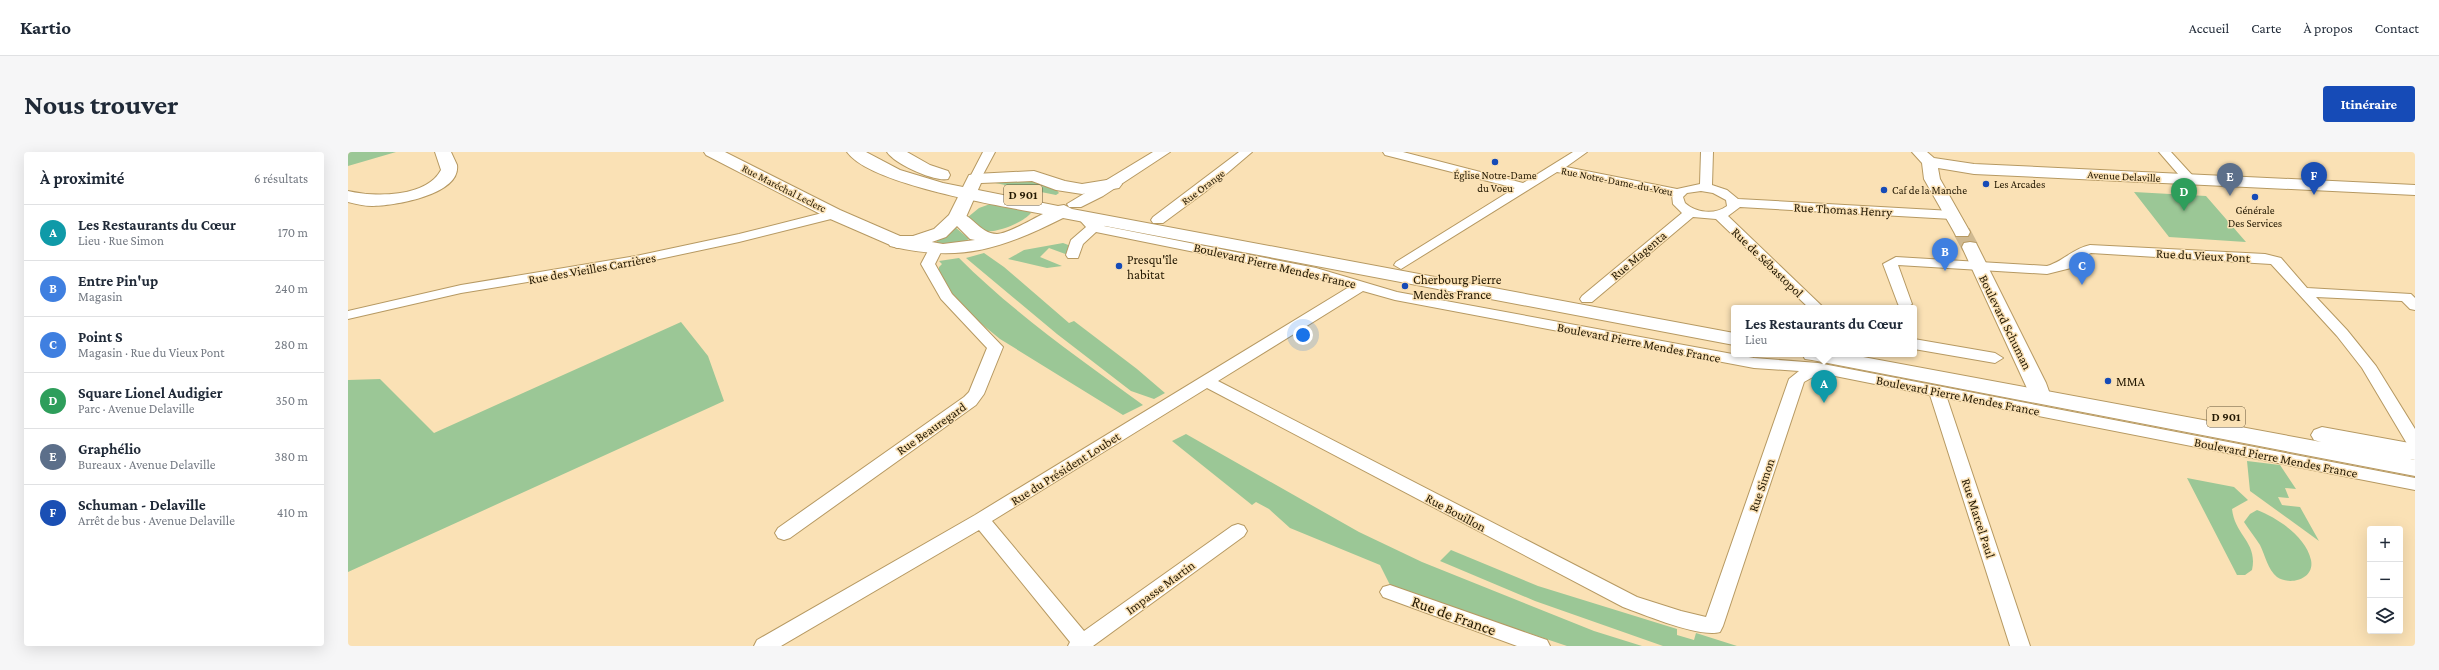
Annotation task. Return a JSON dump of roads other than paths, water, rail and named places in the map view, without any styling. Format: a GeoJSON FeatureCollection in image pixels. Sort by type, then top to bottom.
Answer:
{"type":"FeatureCollection","features":[{"type":"Feature","properties":{"kind":"main road"},"geometry":{"type":"LineString","coordinates":[[348,196],[366,201],[381,201],[409,196],[426,190],[439,182],[448,172],[449,165],[443,152]]}},
{"type":"Feature","properties":{"kind":"main road","name":"Rue Maréchal Leclerc"},"geometry":{"type":"LineString","coordinates":[[712,152],[834,214],[897,242],[922,249],[934,250],[978,247],[1002,240],[1073,211]]}},
{"type":"Feature","properties":{"kind":"main road","name":"Boulevard Pierre Mendes France"},"geometry":{"type":"LineString","coordinates":[[855,152],[870,162],[902,177],[971,186],[1073,211],[1158,220],[1731,326]]}},
{"type":"Feature","properties":{"kind":"main road","name":"D 901"},"geometry":{"type":"LineString","coordinates":[[895,152],[924,169],[971,186]]}},
{"type":"Feature","properties":{"kind":"main road"},"geometry":{"type":"LineString","coordinates":[[897,242],[915,242],[930,238],[940,233],[957,217],[971,186],[1005,176],[1034,176],[1062,186],[1082,189],[1112,184]]}},
{"type":"Feature","properties":{"kind":"main road"},"geometry":{"type":"LineString","coordinates":[[1062,186],[1073,211]]}},
{"type":"Feature","properties":{"kind":"main road","name":"Boulevard Pierre Mendes France"},"geometry":{"type":"LineString","coordinates":[[1073,211],[1099,224],[1731,338]]}},
{"type":"Feature","properties":{"kind":"main road"},"geometry":{"type":"LineString","coordinates":[[957,217],[976,235],[1002,240]]}},
{"type":"Feature","properties":{"kind":"main road","name":"Boulevard Pierre Mendes France"},"geometry":{"type":"LineString","coordinates":[[1892,357],[2041,397],[2415,452]]}},
{"type":"Feature","properties":{"kind":"main road","name":"Boulevard Pierre Mendes France"},"geometry":{"type":"LineString","coordinates":[[1817,358],[2041,397],[2415,468]]}},
{"type":"Feature","properties":{"kind":"street"},"geometry":{"type":"LineString","coordinates":[[971,186],[989,152]]}},
{"type":"Feature","properties":{"kind":"street"},"geometry":{"type":"LineString","coordinates":[[1073,211],[1112,184],[1164,152]]}},
{"type":"Feature","properties":{"kind":"street","name":"Rue Orange"},"geometry":{"type":"LineString","coordinates":[[1158,220],[1201,189],[1246,152]]}},
{"type":"Feature","properties":{"kind":"street"},"geometry":{"type":"LineString","coordinates":[[1389,152],[1525,187]]}},
{"type":"Feature","properties":{"kind":"street"},"geometry":{"type":"LineString","coordinates":[[1401,265],[1581,152]]}},
{"type":"Feature","properties":{"kind":"street"},"geometry":{"type":"LineString","coordinates":[[1706,188],[1707,152]]}},
{"type":"Feature","properties":{"kind":"street"},"geometry":{"type":"LineString","coordinates":[[2165,152],[2189,179]]}},
{"type":"Feature","properties":{"kind":"street","name":"Avenue Delaville"},"geometry":{"type":"LineString","coordinates":[[1924,157],[1974,169],[2415,190]]}},
{"type":"Feature","properties":{"kind":"street","name":"Boulevard Schuman"},"geometry":{"type":"LineString","coordinates":[[1924,157],[1932,179],[1966,240],[2041,397]]}},
{"type":"Feature","properties":{"kind":"street","name":"Rue Notre-Dame-du-Vœu"},"geometry":{"type":"LineString","coordinates":[[1555,168],[1679,193]]}},
{"type":"Feature","properties":{"kind":"street"},"geometry":{"type":"LineString","coordinates":[[1690,188],[1706,188],[1728,195],[1734,203],[1731,211],[1719,215],[1691,212],[1680,205],[1677,197],[1679,193],[1690,188]]}},
{"type":"Feature","properties":{"kind":"street","name":"Rue Thomas Henry"},"geometry":{"type":"LineString","coordinates":[[1734,203],[1952,215]]}},
{"type":"Feature","properties":{"kind":"street","name":"Rue Magenta"},"geometry":{"type":"LineString","coordinates":[[1587,299],[1691,212]]}},
{"type":"Feature","properties":{"kind":"street","name":"Rue des Vieilles Carrières"},"geometry":{"type":"LineString","coordinates":[[348,315],[462,290],[629,262],[739,238],[834,214]]}},
{"type":"Feature","properties":{"kind":"street","name":"Rue de Sébastopol"},"geometry":{"type":"LineString","coordinates":[[1719,215],[1814,305]]}},
{"type":"Feature","properties":{"kind":"street"},"geometry":{"type":"LineString","coordinates":[[1073,255],[1073,247],[1079,239],[1099,224]]}},
{"type":"Feature","properties":{"kind":"street","name":"Boulevard Pierre Mendes France"},"geometry":{"type":"LineString","coordinates":[[1099,224],[1316,272],[1362,284],[1394,296],[1754,363],[1817,358],[1937,391],[2041,397],[2415,484]]}},
{"type":"Feature","properties":{"kind":"street","name":"Rue du Vieux Pont"},"geometry":{"type":"LineString","coordinates":[[1905,304],[1890,264],[1896,261],[2047,270],[2066,265],[2079,252],[2090,249],[2265,258],[2276,261],[2342,333],[2368,366],[2415,443]]}},
{"type":"Feature","properties":{"kind":"street","name":"Rue Beauregard"},"geometry":{"type":"LineString","coordinates":[[784,533],[976,394],[994,353],[995,347],[946,296],[928,264],[934,250]]}},
{"type":"Feature","properties":{"kind":"street","name":"Rue du Président Loubet"},"geometry":{"type":"LineString","coordinates":[[764,646],[981,520],[1362,284]]}},
{"type":"Feature","properties":{"kind":"street"},"geometry":{"type":"LineString","coordinates":[[2303,292],[2406,297],[2415,306]]}},
{"type":"Feature","properties":{"kind":"street"},"geometry":{"type":"LineString","coordinates":[[1917,345],[1995,358]]}},
{"type":"Feature","properties":{"kind":"street","name":"Rue Simon"},"geometry":{"type":"LineString","coordinates":[[1713,626],[1797,379],[1817,358]]}},
{"type":"Feature","properties":{"kind":"street","name":"Rue Bouillon"},"geometry":{"type":"LineString","coordinates":[[1206,381],[1630,602],[1680,619],[1713,626]]}},
{"type":"Feature","properties":{"kind":"street","name":"Rue Marcel Paul"},"geometry":{"type":"LineString","coordinates":[[1937,391],[2020,646]]}},
{"type":"Feature","properties":{"kind":"street","name":"Impasse Martin"},"geometry":{"type":"LineString","coordinates":[[981,520],[1080,644],[1238,531]]}},
{"type":"Feature","properties":{"kind":"street","name":"Rue de France"},"geometry":{"type":"LineString","coordinates":[[1390,592],[1540,646]]}},
{"type":"Feature","properties":{"kind":"tunnel"},"geometry":{"type":"LineString","coordinates":[[1962,232],[1970,247]]}},
{"type":"Feature","properties":{"kind":"place","name":"Église Notre-Dame du Voeu"},"geometry":{"type":"Point","coordinates":[1495,162]}},
{"type":"Feature","properties":{"kind":"place","name":"Les Arcades"},"geometry":{"type":"Point","coordinates":[1986,184]}},
{"type":"Feature","properties":{"kind":"place","name":"Caf de la Manche"},"geometry":{"type":"Point","coordinates":[1884,190]}},
{"type":"Feature","properties":{"kind":"place","name":"Schuman - Delaville"},"geometry":{"type":"Point","coordinates":[2314,195]}},
{"type":"Feature","properties":{"kind":"place","name":"Graphélio"},"geometry":{"type":"Point","coordinates":[2230,196]}},
{"type":"Feature","properties":{"kind":"place","name":"Générale Des Services"},"geometry":{"type":"Point","coordinates":[2255,197]}},
{"type":"Feature","properties":{"kind":"place","name":"Square Lionel Audigier"},"geometry":{"type":"Point","coordinates":[2184,211]}},
{"type":"Feature","properties":{"kind":"place","name":"Presqu'île habitat"},"geometry":{"type":"Point","coordinates":[1119,266]}},
{"type":"Feature","properties":{"kind":"place","name":"Entre Pin'up"},"geometry":{"type":"Point","coordinates":[1945,271]}},
{"type":"Feature","properties":{"kind":"place","name":"Point S"},"geometry":{"type":"Point","coordinates":[2082,285]}},
{"type":"Feature","properties":{"kind":"place","name":"Cherbourg Pierre Mendès France"},"geometry":{"type":"Point","coordinates":[1405,286]}},
{"type":"Feature","properties":{"kind":"place","name":"MMA"},"geometry":{"type":"Point","coordinates":[2108,381]}},
{"type":"Feature","properties":{"kind":"place","name":"Les Restaurants du Cœur"},"geometry":{"type":"Point","coordinates":[1824,403]}}]}
